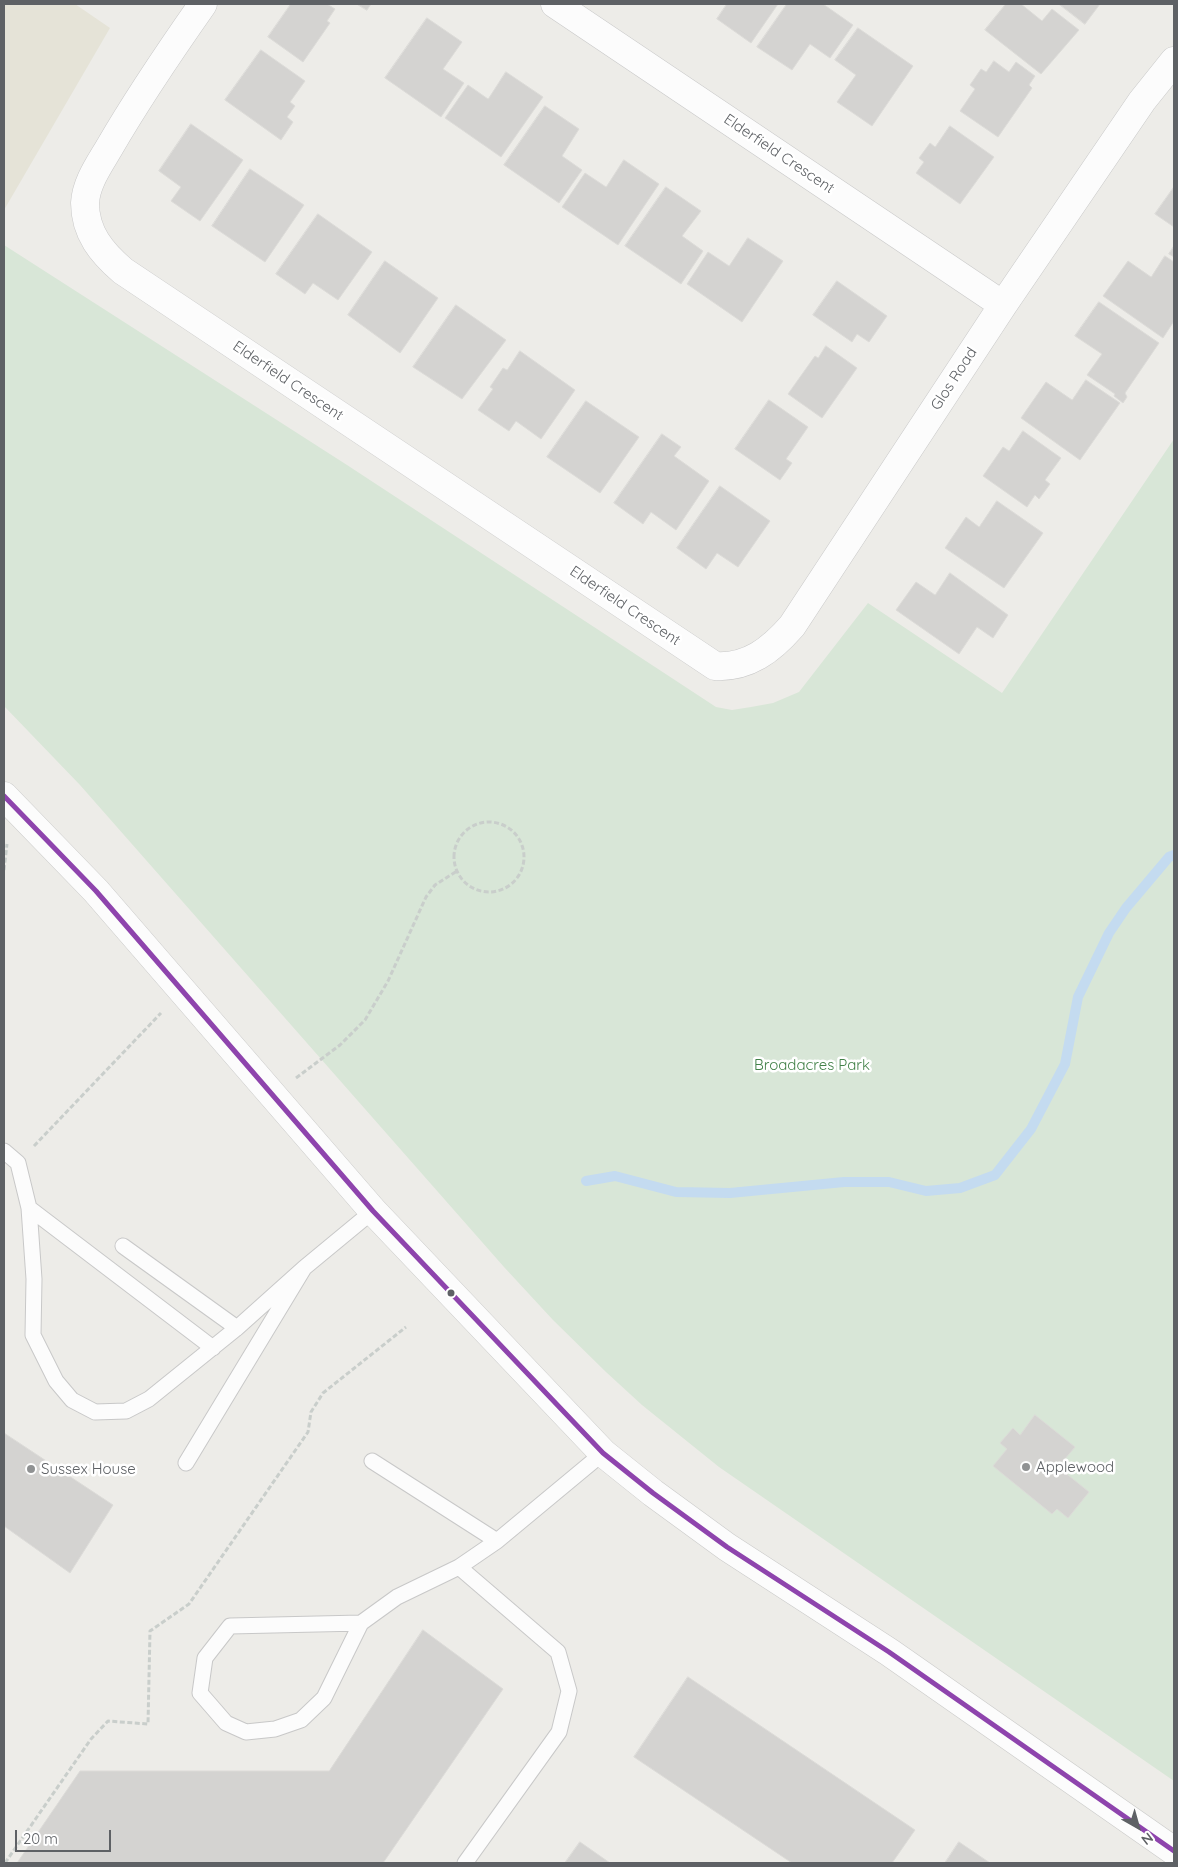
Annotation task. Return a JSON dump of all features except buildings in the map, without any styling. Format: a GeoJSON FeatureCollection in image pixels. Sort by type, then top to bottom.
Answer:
{"type":"FeatureCollection","features":[{"type":"Feature","properties":{"kind":"street","name":"Elderfield Crescent"},"geometry":{"type":"LineString","coordinates":[[203,4],[160,65],[90,182],[85,205],[87,224],[99,248],[123,271],[715,666]]}},
{"type":"Feature","properties":{"kind":"street","name":"Elderfield Crescent"},"geometry":{"type":"LineString","coordinates":[[555,4],[1003,305]]}},
{"type":"Feature","properties":{"kind":"street","name":"Glos Road"},"geometry":{"type":"LineString","coordinates":[[715,666],[729,667],[749,661],[771,648],[792,626],[1003,305],[1142,101],[1174,62]]}},
{"type":"Feature","properties":{"kind":"street"},"geometry":{"type":"LineString","coordinates":[[4,796],[96,891],[181,992],[373,1211],[603,1453],[652,1494],[726,1547],[889,1652],[1174,1851]]}},
{"type":"Feature","properties":{"kind":"lane"},"geometry":{"type":"LineString","coordinates":[[4,1151],[18,1163],[30,1208],[34,1279],[33,1334],[56,1381],[72,1400],[95,1412],[126,1412],[149,1399],[237,1328],[304,1268],[373,1211]]}},
{"type":"Feature","properties":{"kind":"lane"},"geometry":{"type":"LineString","coordinates":[[30,1208],[213,1348]]}},
{"type":"Feature","properties":{"kind":"lane"},"geometry":{"type":"LineString","coordinates":[[123,1246],[237,1328]]}},
{"type":"Feature","properties":{"kind":"lane"},"geometry":{"type":"LineString","coordinates":[[186,1463],[304,1268]]}},
{"type":"Feature","properties":{"kind":"lane"},"geometry":{"type":"LineString","coordinates":[[361,1623],[230,1626],[205,1658],[200,1693],[226,1723],[246,1732],[275,1729],[301,1720],[324,1698],[361,1623],[397,1597],[459,1567],[497,1541],[603,1453]]}},
{"type":"Feature","properties":{"kind":"lane"},"geometry":{"type":"LineString","coordinates":[[372,1461],[497,1541]]}},
{"type":"Feature","properties":{"kind":"lane"},"geometry":{"type":"LineString","coordinates":[[459,1567],[558,1652],[569,1691],[559,1732],[465,1863]]}},
{"type":"Feature","properties":{"kind":"path"},"geometry":{"type":"LineString","coordinates":[[492,822],[504,825],[515,832],[522,843],[525,856],[523,869],[516,880],[506,888],[494,892],[481,892],[469,886],[457,871],[454,852],[458,840],[467,829],[478,823],[492,822]]}},
{"type":"Feature","properties":{"kind":"path"},"geometry":{"type":"LineString","coordinates":[[273,1095],[340,1045],[366,1020],[388,981],[426,897],[435,885],[457,871]]}},
{"type":"Feature","properties":{"kind":"path"},"geometry":{"type":"LineString","coordinates":[[18,1163],[181,992]]}},
{"type":"Feature","properties":{"kind":"path"},"geometry":{"type":"LineString","coordinates":[[5,1863],[91,1739],[108,1721],[148,1724],[150,1632],[189,1604],[308,1432],[311,1412],[323,1393],[406,1327]]}},
{"type":"Feature","properties":{"kind":"shaded area"},"geometry":{"type":"Polygon","coordinates":[[[4,4],[75,4],[110,28],[4,210],[4,4]]]}},
{"type":"Feature","properties":{"kind":"green space","name":"Broadacres Park"},"geometry":{"type":"Polygon","coordinates":[[[4,245],[347,465],[716,707],[732,710],[773,703],[799,692],[868,603],[1002,693],[1174,439],[1174,1781],[719,1467],[642,1405],[606,1372],[553,1320],[504,1267],[80,785],[4,706],[4,245]]]}},
{"type":"Feature","properties":{"kind":"waterway"},"geometry":{"type":"LineString","coordinates":[[586,1181],[615,1176],[676,1192],[730,1193],[844,1182],[889,1182],[926,1191],[960,1188],[995,1175],[1031,1129],[1065,1064],[1078,997],[1109,933],[1126,908],[1169,857],[1174,855]]}},
{"type":"Feature","properties":{"kind":"transit line"},"geometry":{"type":"LineString","coordinates":[[4,796],[96,891],[373,1211],[603,1453],[653,1493],[727,1547],[889,1652],[1174,1851]]}},
{"type":"Feature","properties":{"kind":"place","name":"Applewood"},"geometry":{"type":"Point","coordinates":[1026,1467]}},
{"type":"Feature","properties":{"kind":"place","name":"Sussex House"},"geometry":{"type":"Point","coordinates":[31,1469]}}]}
